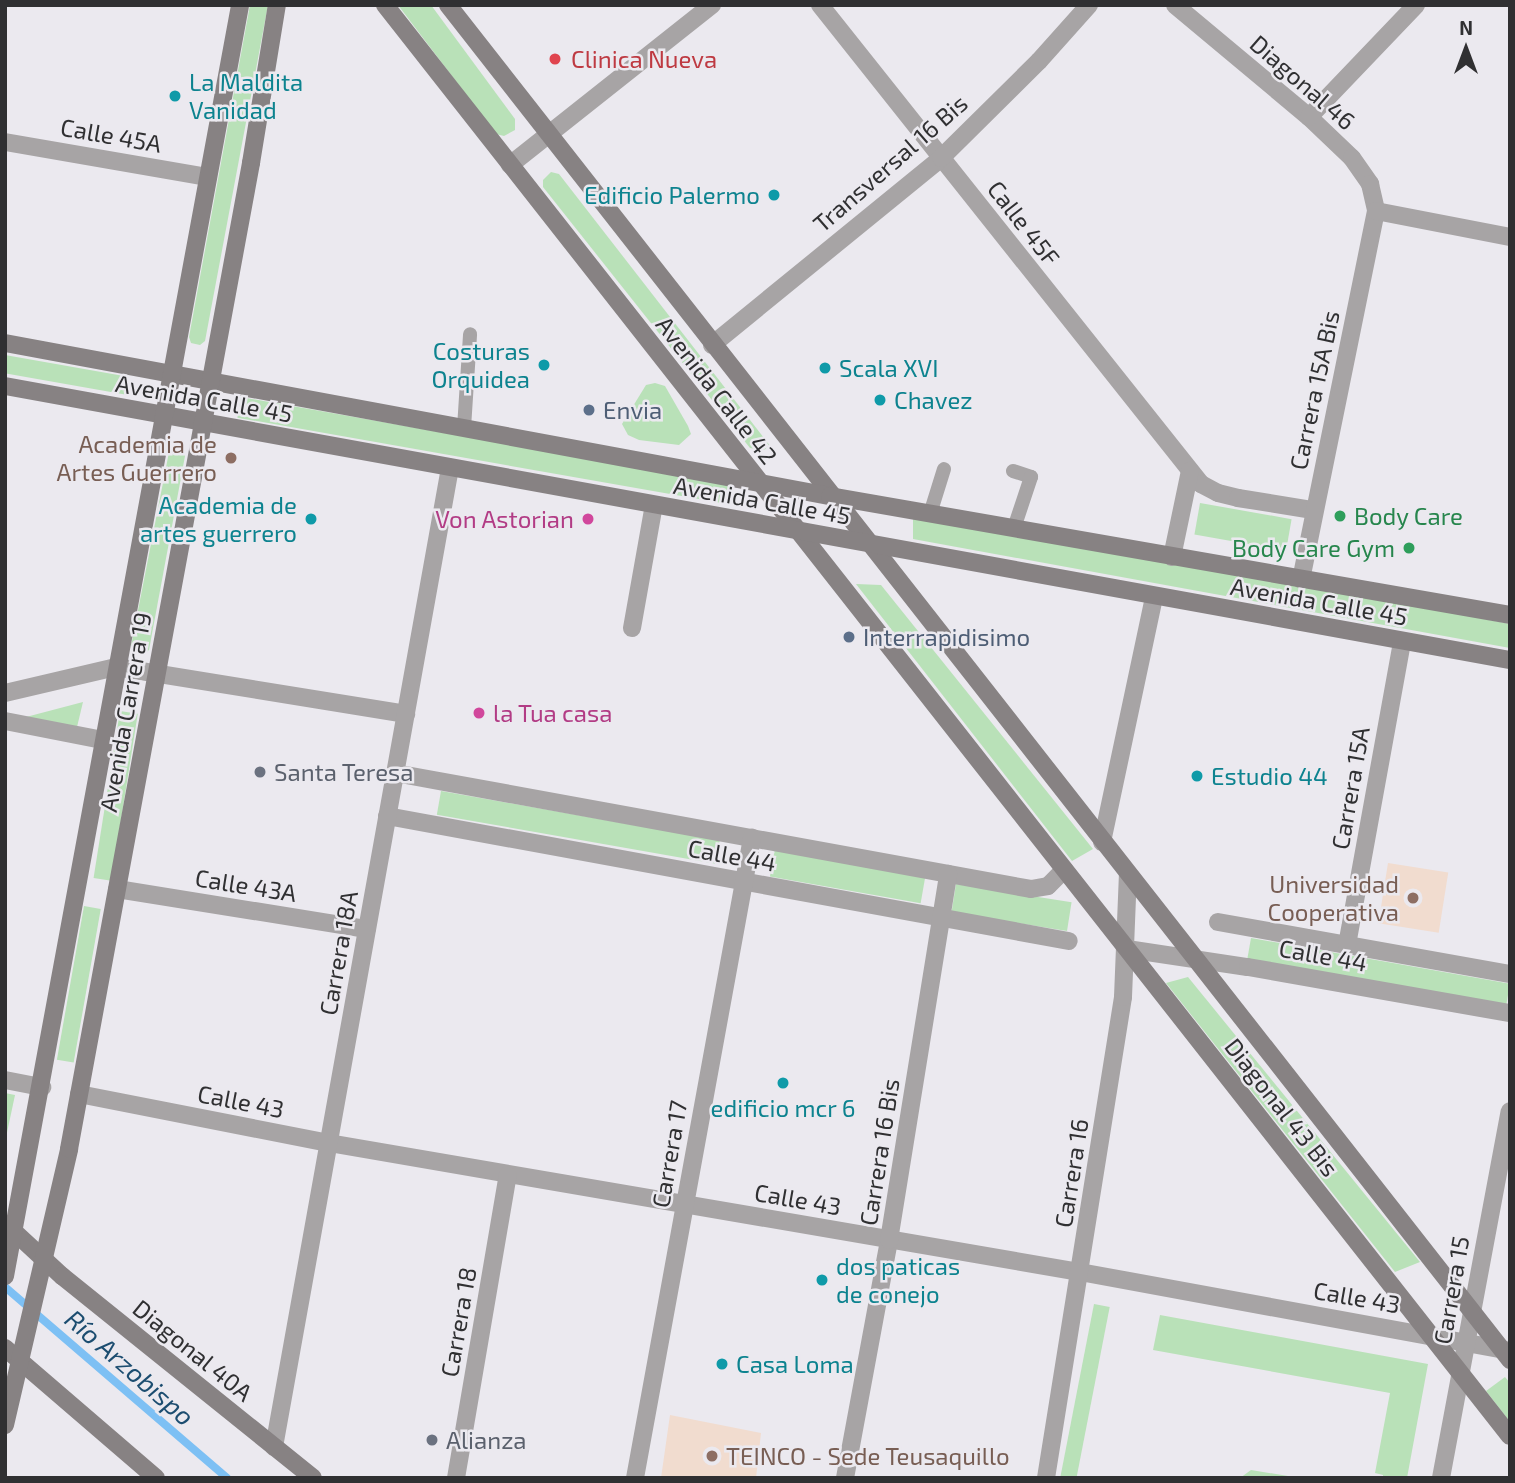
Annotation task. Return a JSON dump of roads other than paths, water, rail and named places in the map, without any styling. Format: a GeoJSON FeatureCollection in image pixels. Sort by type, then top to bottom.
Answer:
{"type":"FeatureCollection","features":[{"type":"Feature","properties":{"kind":"main road","name":"Avenida Carrera 19"},"geometry":{"type":"LineString","coordinates":[[5,1276],[10,1234],[42,1087],[116,667],[240,5]]}},
{"type":"Feature","properties":{"kind":"main road","name":"Avenida Carrera 19"},"geometry":{"type":"LineString","coordinates":[[5,1425],[79,1094],[211,381],[277,5]]}},
{"type":"Feature","properties":{"kind":"main road","name":"Avenida Calle 42"},"geometry":{"type":"LineString","coordinates":[[385,5],[1065,870]]}},
{"type":"Feature","properties":{"kind":"main road","name":"Avenida Calle 42"},"geometry":{"type":"LineString","coordinates":[[448,5],[1102,842]]}},
{"type":"Feature","properties":{"kind":"main road","name":"Avenida Calle 45"},"geometry":{"type":"LineString","coordinates":[[5,343],[830,496],[1510,615]]}},
{"type":"Feature","properties":{"kind":"main road","name":"Avenida Calle 45"},"geometry":{"type":"LineString","coordinates":[[5,386],[1510,660]]}},
{"type":"Feature","properties":{"kind":"main road","name":"Diagonal 43 Bis"},"geometry":{"type":"LineString","coordinates":[[1102,842],[1507,1353]]}},
{"type":"Feature","properties":{"kind":"main road","name":"Diagonal 43 Bis"},"geometry":{"type":"LineString","coordinates":[[1065,870],[1510,1436]]}},
{"type":"Feature","properties":{"kind":"main road","name":"Diagonal 40A"},"geometry":{"type":"LineString","coordinates":[[10,1234],[42,1266],[313,1478]]}},
{"type":"Feature","properties":{"kind":"main road"},"geometry":{"type":"LineString","coordinates":[[5,1348],[156,1478]]}},
{"type":"Feature","properties":{"kind":"street"},"geometry":{"type":"LineString","coordinates":[[510,165],[712,5]]}},
{"type":"Feature","properties":{"kind":"street","name":"Calle 45F"},"geometry":{"type":"LineString","coordinates":[[820,5],[1201,484],[1217,493],[1313,510]]}},
{"type":"Feature","properties":{"kind":"street","name":"Transversal 16 Bis"},"geometry":{"type":"LineString","coordinates":[[712,345],[941,158],[1039,61],[1088,5]]}},
{"type":"Feature","properties":{"kind":"street","name":"Diagonal 46"},"geometry":{"type":"LineString","coordinates":[[1175,5],[1310,117],[1352,158],[1370,184],[1376,211]]}},
{"type":"Feature","properties":{"kind":"street"},"geometry":{"type":"LineString","coordinates":[[1310,117],[1416,5]]}},
{"type":"Feature","properties":{"kind":"street","name":"Calle 45A"},"geometry":{"type":"LineString","coordinates":[[5,142],[208,177]]}},
{"type":"Feature","properties":{"kind":"street"},"geometry":{"type":"LineString","coordinates":[[1376,211],[1510,237]]}},
{"type":"Feature","properties":{"kind":"street","name":"Carrera 15A Bis"},"geometry":{"type":"LineString","coordinates":[[1301,579],[1376,211]]}},
{"type":"Feature","properties":{"kind":"street","name":"Carrera 18A"},"geometry":{"type":"LineString","coordinates":[[274,1447],[450,468]]}},
{"type":"Feature","properties":{"kind":"street"},"geometry":{"type":"LineString","coordinates":[[1172,556],[1190,471]]}},
{"type":"Feature","properties":{"kind":"street"},"geometry":{"type":"LineString","coordinates":[[632,628],[654,505]]}},
{"type":"Feature","properties":{"kind":"street"},"geometry":{"type":"LineString","coordinates":[[1102,842],[1154,597]]}},
{"type":"Feature","properties":{"kind":"street","name":"Carrera 15A"},"geometry":{"type":"LineString","coordinates":[[1347,945],[1402,641]]}},
{"type":"Feature","properties":{"kind":"street"},"geometry":{"type":"LineString","coordinates":[[5,693],[116,667],[406,714]]}},
{"type":"Feature","properties":{"kind":"street"},"geometry":{"type":"LineString","coordinates":[[5,722],[103,740]]}},
{"type":"Feature","properties":{"kind":"street","name":"Calle 44"},"geometry":{"type":"LineString","coordinates":[[395,773],[1031,889],[1048,886],[1065,870]]}},
{"type":"Feature","properties":{"kind":"street","name":"Calle 44"},"geometry":{"type":"LineString","coordinates":[[387,816],[1069,941]]}},
{"type":"Feature","properties":{"kind":"street","name":"Carrera 17"},"geometry":{"type":"LineString","coordinates":[[635,1478],[752,838]]}},
{"type":"Feature","properties":{"kind":"street","name":"Carrera 16 Bis"},"geometry":{"type":"LineString","coordinates":[[845,1478],[889,1240],[948,874]]}},
{"type":"Feature","properties":{"kind":"street","name":"Carrera 16"},"geometry":{"type":"LineString","coordinates":[[1046,1478],[1123,997],[1128,875]]}},
{"type":"Feature","properties":{"kind":"street","name":"Calle 43A"},"geometry":{"type":"LineString","coordinates":[[117,889],[367,929]]}},
{"type":"Feature","properties":{"kind":"street","name":"Calle 44"},"geometry":{"type":"LineString","coordinates":[[1217,922],[1510,974]]}},
{"type":"Feature","properties":{"kind":"street","name":"Calle 44"},"geometry":{"type":"LineString","coordinates":[[1127,949],[1510,1013]]}},
{"type":"Feature","properties":{"kind":"street"},"geometry":{"type":"LineString","coordinates":[[5,1080],[42,1087]]}},
{"type":"Feature","properties":{"kind":"street","name":"Calle 43"},"geometry":{"type":"LineString","coordinates":[[79,1094],[328,1143],[1080,1272],[1432,1336],[1507,1353]]}},
{"type":"Feature","properties":{"kind":"street","name":"Carrera 15"},"geometry":{"type":"LineString","coordinates":[[1441,1478],[1510,1111]]}},
{"type":"Feature","properties":{"kind":"street","name":"Carrera 18"},"geometry":{"type":"LineString","coordinates":[[456,1478],[508,1175]]}},
{"type":"Feature","properties":{"kind":"lane"},"geometry":{"type":"LineString","coordinates":[[464,428],[470,334]]}},
{"type":"Feature","properties":{"kind":"lane"},"geometry":{"type":"LineString","coordinates":[[930,514],[944,469]]}},
{"type":"Feature","properties":{"kind":"lane"},"geometry":{"type":"LineString","coordinates":[[1013,471],[1031,477],[1014,528]]}},
{"type":"Feature","properties":{"kind":"waterway","name":"Río Arzobispo"},"geometry":{"type":"LineString","coordinates":[[5,1287],[227,1478]]}},
{"type":"Feature","properties":{"kind":"place","name":"Clinica Nueva"},"geometry":{"type":"Point","coordinates":[555,59]}},
{"type":"Feature","properties":{"kind":"place","name":"La Maldita Vanidad"},"geometry":{"type":"Point","coordinates":[175,96]}},
{"type":"Feature","properties":{"kind":"place","name":"Edificio Palermo"},"geometry":{"type":"Point","coordinates":[774,195]}},
{"type":"Feature","properties":{"kind":"place","name":"Costuras Orquidea"},"geometry":{"type":"Point","coordinates":[544,365]}},
{"type":"Feature","properties":{"kind":"place","name":"Scala XVI"},"geometry":{"type":"Point","coordinates":[825,368]}},
{"type":"Feature","properties":{"kind":"place","name":"Chavez"},"geometry":{"type":"Point","coordinates":[880,400]}},
{"type":"Feature","properties":{"kind":"place","name":"Envia"},"geometry":{"type":"Point","coordinates":[589,410]}},
{"type":"Feature","properties":{"kind":"place","name":"Academia de Artes Guerrero"},"geometry":{"type":"Point","coordinates":[231,458]}},
{"type":"Feature","properties":{"kind":"place","name":"Body Care"},"geometry":{"type":"Point","coordinates":[1340,516]}},
{"type":"Feature","properties":{"kind":"place","name":"Academia de artes guerrero"},"geometry":{"type":"Point","coordinates":[311,519]}},
{"type":"Feature","properties":{"kind":"place","name":"Von Astorian"},"geometry":{"type":"Point","coordinates":[588,519]}},
{"type":"Feature","properties":{"kind":"place","name":"Body Care Gym"},"geometry":{"type":"Point","coordinates":[1409,548]}},
{"type":"Feature","properties":{"kind":"place","name":"Interrapidisimo"},"geometry":{"type":"Point","coordinates":[849,637]}},
{"type":"Feature","properties":{"kind":"place","name":"la Tua casa"},"geometry":{"type":"Point","coordinates":[479,713]}},
{"type":"Feature","properties":{"kind":"place","name":"Santa Teresa"},"geometry":{"type":"Point","coordinates":[260,772]}},
{"type":"Feature","properties":{"kind":"place","name":"Estudio 44"},"geometry":{"type":"Point","coordinates":[1197,776]}},
{"type":"Feature","properties":{"kind":"place","name":"Universidad Cooperativa"},"geometry":{"type":"Point","coordinates":[1413,898]}},
{"type":"Feature","properties":{"kind":"place","name":"edificio mcr 6"},"geometry":{"type":"Point","coordinates":[783,1083]}},
{"type":"Feature","properties":{"kind":"place","name":"dos paticas de conejo"},"geometry":{"type":"Point","coordinates":[822,1280]}},
{"type":"Feature","properties":{"kind":"place","name":"Casa Loma"},"geometry":{"type":"Point","coordinates":[722,1364]}},
{"type":"Feature","properties":{"kind":"place","name":"Alianza"},"geometry":{"type":"Point","coordinates":[432,1440]}},
{"type":"Feature","properties":{"kind":"place","name":"TEINCO - Sede Teusaquillo"},"geometry":{"type":"Point","coordinates":[712,1456]}}]}
